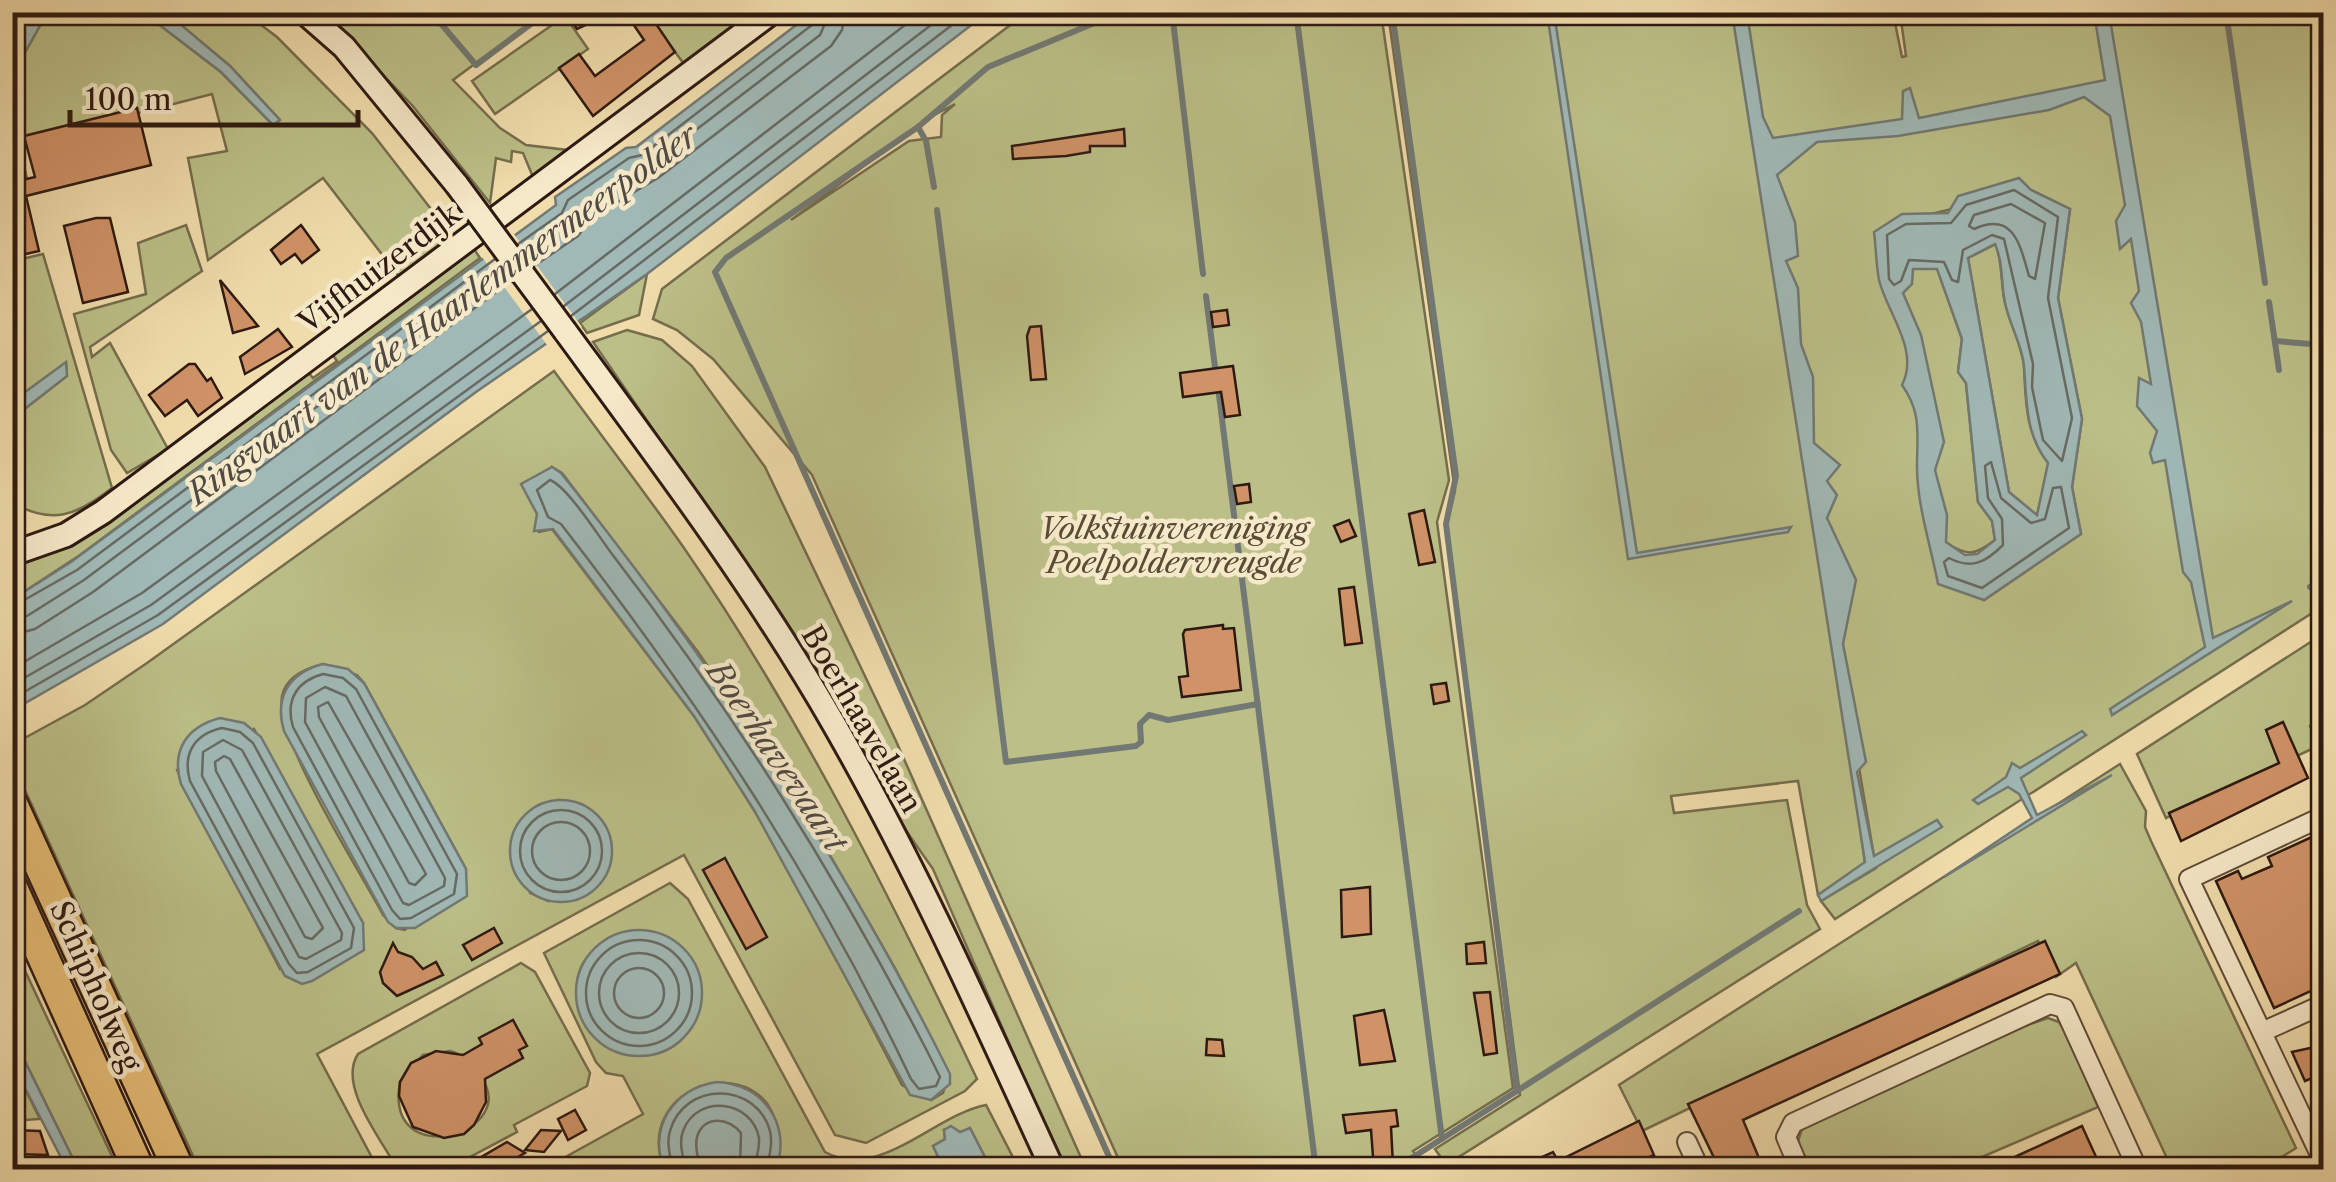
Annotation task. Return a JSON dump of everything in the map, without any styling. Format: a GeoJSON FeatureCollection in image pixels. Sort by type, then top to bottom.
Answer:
{"type":"FeatureCollection","features":[{"type":"Feature","properties":{"kind":"highway","name":"Schipholweg"},"geometry":{"type":"LineString","coordinates":[[12,804],[179,1170]]}},
{"type":"Feature","properties":{"kind":"highway","name":"Schipholweg"},"geometry":{"type":"LineString","coordinates":[[12,888],[139,1170]]}},
{"type":"Feature","properties":{"kind":"main road","name":"Boerhaavelaan"},"geometry":{"type":"LineString","coordinates":[[304,12],[344,47],[457,185],[605,385],[774,626],[834,725],[920,886],[1053,1170]]}},
{"type":"Feature","properties":{"kind":"main road","name":"Vijfhuizerdijk"},"geometry":{"type":"LineString","coordinates":[[13,552],[66,535],[103,512],[772,12]]}},
{"type":"Feature","properties":{"kind":"street"},"geometry":{"type":"LineString","coordinates":[[2323,1167],[2189,879],[2324,816]]}},
{"type":"Feature","properties":{"kind":"street"},"geometry":{"type":"LineString","coordinates":[[1800,1170],[1786,1137],[1793,1123],[2050,1004],[2064,1008],[2138,1170]]}},
{"type":"Feature","properties":{"kind":"street"},"geometry":{"type":"LineString","coordinates":[[2262,1032],[2324,1004]]}},
{"type":"Feature","properties":{"kind":"street"},"geometry":{"type":"LineString","coordinates":[[1687,1142],[1700,1170]]}},
{"type":"Feature","properties":{"kind":"green space"},"geometry":{"type":"Polygon","coordinates":[[[47,13],[144,13],[221,72],[273,125],[279,119],[230,66],[166,13],[245,13],[277,37],[372,133],[455,240],[401,279],[323,178],[208,260],[188,158],[227,151],[212,94],[19,144],[28,183],[13,186],[13,74],[47,13]]]}},
{"type":"Feature","properties":{"kind":"green space"},"geometry":{"type":"Polygon","coordinates":[[[323,13],[544,13],[453,80],[500,128],[526,145],[567,150],[533,177],[523,153],[512,151],[511,162],[496,158],[490,203],[412,105],[323,13]]]}},
{"type":"Feature","properties":{"kind":"green space"},"geometry":{"type":"Polygon","coordinates":[[[646,13],[762,13],[687,68],[646,13]]]}},
{"type":"Feature","properties":{"kind":"green space","name":"Volkstuinvereniging Poelpoldervreugde"},"geometry":{"type":"Polygon","coordinates":[[[1026,13],[1381,13],[1449,480],[1437,522],[1513,1088],[1413,1151],[1428,1169],[1123,1169],[812,475],[713,359],[677,330],[653,319],[662,289],[1026,13]],[[955,104],[927,119],[791,220],[909,141],[941,137],[942,115],[955,104]]]}},
{"type":"Feature","properties":{"kind":"green space"},"geometry":{"type":"Polygon","coordinates":[[[1388,13],[1893,13],[1902,57],[1906,56],[1900,13],[2323,13],[2323,606],[1835,919],[1821,901],[1876,868],[1858,762],[1852,766],[1865,863],[1818,895],[1798,781],[1671,796],[1674,813],[1787,800],[1807,905],[1820,929],[1446,1165],[1435,1149],[1520,1095],[1446,528],[1455,491],[1388,13]],[[2031,190],[1927,215],[1937,268],[1962,339],[1958,372],[1966,383],[1978,502],[1992,521],[1995,540],[1971,552],[1946,543],[1969,592],[1984,600],[2081,534],[2072,487],[2082,419],[2058,298],[2070,209],[2031,190]]]}},
{"type":"Feature","properties":{"kind":"green space"},"geometry":{"type":"Polygon","coordinates":[[[565,16],[588,49],[495,114],[472,81],[565,16]]]}},
{"type":"Feature","properties":{"kind":"green space"},"geometry":{"type":"Polygon","coordinates":[[[186,225],[202,271],[90,347],[92,357],[110,343],[168,449],[127,473],[111,450],[74,314],[146,294],[138,243],[186,225]]]}},
{"type":"Feature","properties":{"kind":"green space"},"geometry":{"type":"Polygon","coordinates":[[[1996,244],[2006,307],[2023,358],[2031,429],[2049,463],[2037,516],[2009,492],[1968,258],[1996,244]]]}},
{"type":"Feature","properties":{"kind":"green space"},"geometry":{"type":"Polygon","coordinates":[[[474,249],[480,258],[80,555],[13,599],[13,571],[80,540],[308,372],[313,378],[337,361],[332,354],[474,249]]]}},
{"type":"Feature","properties":{"kind":"green space"},"geometry":{"type":"Polygon","coordinates":[[[43,254],[112,488],[75,511],[52,515],[13,503],[13,418],[67,376],[66,363],[13,401],[13,261],[43,254]]]}},
{"type":"Feature","properties":{"kind":"green space"},"geometry":{"type":"Polygon","coordinates":[[[647,274],[639,315],[587,333],[580,323],[647,274]]]}},
{"type":"Feature","properties":{"kind":"green space"},"geometry":{"type":"Polygon","coordinates":[[[627,330],[662,340],[692,366],[765,467],[896,741],[1086,1169],[1064,1169],[933,869],[907,832],[804,649],[593,342],[627,330]]]}},
{"type":"Feature","properties":{"kind":"green space"},"geometry":{"type":"Polygon","coordinates":[[[554,371],[684,548],[766,676],[841,807],[977,1079],[965,1091],[866,1143],[835,1135],[684,855],[317,1054],[378,1169],[199,1169],[13,764],[12,745],[85,705],[554,371]],[[552,467],[537,514],[539,532],[552,529],[694,716],[732,775],[785,860],[902,1085],[931,1100],[943,1093],[949,1074],[895,968],[790,786],[698,652],[562,473],[552,467]],[[323,664],[304,671],[284,689],[282,696],[283,716],[292,742],[321,805],[383,915],[396,928],[405,930],[466,869],[364,683],[357,675],[323,664]],[[254,729],[177,770],[280,969],[363,923],[254,729]],[[558,800],[539,805],[518,824],[530,893],[548,901],[558,800]]]}},
{"type":"Feature","properties":{"kind":"green space"},"geometry":{"type":"Polygon","coordinates":[[[2323,634],[2323,719],[2310,726],[2318,746],[2166,818],[2137,754],[2323,634]]]}},
{"type":"Feature","properties":{"kind":"green space"},"geometry":{"type":"Polygon","coordinates":[[[2120,764],[2146,811],[2145,827],[2151,841],[2296,1148],[2263,1169],[2172,1169],[2076,963],[2056,977],[2038,941],[1642,1131],[1619,1085],[2120,764]]]}},
{"type":"Feature","properties":{"kind":"green space"},"geometry":{"type":"Polygon","coordinates":[[[670,883],[688,899],[825,1152],[845,1159],[866,1159],[986,1105],[1019,1169],[991,1169],[970,1128],[960,1133],[944,1130],[945,1139],[933,1146],[944,1169],[776,1169],[777,1131],[768,1105],[750,1090],[728,1083],[704,1086],[683,1096],[666,1114],[659,1139],[664,1169],[542,1170],[643,1114],[623,1076],[606,1073],[596,1062],[544,953],[670,883]],[[634,931],[602,944],[585,961],[577,984],[579,1008],[590,1031],[610,1049],[632,1055],[660,1052],[681,1040],[694,1021],[700,998],[697,974],[685,953],[664,938],[634,931]]]}},
{"type":"Feature","properties":{"kind":"green space"},"geometry":{"type":"Polygon","coordinates":[[[12,943],[118,1169],[78,1169],[13,1037],[12,943]]]}},
{"type":"Feature","properties":{"kind":"green space"},"geometry":{"type":"Polygon","coordinates":[[[521,963],[535,972],[590,1073],[587,1086],[514,1125],[517,1132],[470,1157],[476,1169],[398,1170],[357,1097],[353,1067],[358,1054],[521,963]],[[455,1053],[423,1055],[400,1082],[400,1111],[412,1128],[430,1136],[451,1135],[470,1127],[484,1113],[488,1095],[479,1075],[455,1053]]]}},
{"type":"Feature","properties":{"kind":"green space"},"geometry":{"type":"Polygon","coordinates":[[[2048,1018],[2059,1022],[2066,1032],[2098,1107],[1954,1169],[1807,1169],[1796,1147],[1803,1126],[2003,1033],[2048,1018]]]}},
{"type":"Feature","properties":{"kind":"green space"},"geometry":{"type":"Polygon","coordinates":[[[13,1065],[40,1119],[25,1120],[13,1114],[13,1065]]]}},
{"type":"Feature","properties":{"kind":"water"},"geometry":{"type":"Polygon","coordinates":[[[30,13],[47,13],[13,74],[13,46],[30,13]]]}},
{"type":"Feature","properties":{"kind":"water"},"geometry":{"type":"Polygon","coordinates":[[[144,13],[167,13],[230,66],[280,120],[273,125],[221,72],[144,13]]]}},
{"type":"Feature","properties":{"kind":"water","name":"Ringvaart van de Haarlemmermeerpolder"},"geometry":{"type":"Polygon","coordinates":[[[812,13],[987,13],[647,274],[476,392],[163,624],[13,710],[13,599],[71,562],[556,205],[555,197],[626,148],[636,147],[812,13]]]}},
{"type":"Feature","properties":{"kind":"water"},"geometry":{"type":"Polygon","coordinates":[[[1547,13],[1554,13],[1637,553],[1791,527],[1788,532],[1628,559],[1547,13]]]}},
{"type":"Feature","properties":{"kind":"water"},"geometry":{"type":"Polygon","coordinates":[[[1732,13],[1747,13],[1763,117],[1773,138],[1902,119],[1903,91],[1910,88],[1919,118],[2105,80],[2095,19],[2090,13],[2109,13],[2213,638],[2292,601],[2112,715],[2110,709],[2205,647],[2191,582],[2183,572],[2165,460],[2153,463],[2150,453],[2157,431],[2137,406],[2139,378],[2151,384],[2141,322],[2131,303],[2139,291],[2131,239],[2120,249],[2116,221],[2125,205],[2110,116],[2084,97],[2049,110],[1898,136],[1817,142],[1777,175],[1795,222],[1798,256],[1786,261],[1798,288],[1801,344],[1813,377],[1814,443],[1840,465],[1827,481],[1837,495],[1827,518],[1856,580],[1843,644],[1866,762],[1857,772],[1874,856],[1937,820],[1942,827],[1821,901],[1818,895],[1865,862],[1732,13]]]}},
{"type":"Feature","properties":{"kind":"water"},"geometry":{"type":"Polygon","coordinates":[[[2019,178],[2031,190],[2070,209],[2058,298],[2082,419],[2072,487],[2081,534],[1984,600],[1938,584],[1919,496],[1916,415],[1902,385],[1907,372],[1905,345],[1879,280],[1874,232],[1902,214],[1948,213],[1958,196],[2019,178]],[[1995,244],[1968,258],[2009,492],[2037,515],[2048,463],[2031,429],[2023,357],[2006,306],[1995,244]],[[1913,269],[1912,284],[1903,293],[1921,335],[1944,442],[1935,470],[1947,515],[1946,542],[1965,555],[1977,554],[1995,540],[1992,521],[1978,502],[1966,383],[1958,372],[1962,339],[1937,269],[1913,269]]]}},
{"type":"Feature","properties":{"kind":"water"},"geometry":{"type":"Polygon","coordinates":[[[66,362],[67,376],[13,418],[13,401],[66,362]]]}},
{"type":"Feature","properties":{"kind":"water"},"geometry":{"type":"Polygon","coordinates":[[[552,467],[561,473],[671,617],[819,838],[950,1074],[950,1084],[931,1100],[910,1095],[754,810],[694,716],[553,529],[534,531],[537,514],[521,484],[552,467]]]}},
{"type":"Feature","properties":{"kind":"water"},"geometry":{"type":"Polygon","coordinates":[[[323,664],[348,669],[364,683],[466,869],[467,896],[415,928],[396,928],[388,922],[284,731],[281,707],[287,688],[301,673],[323,664]]]}},
{"type":"Feature","properties":{"kind":"water"},"geometry":{"type":"Polygon","coordinates":[[[220,718],[244,723],[261,737],[363,923],[364,950],[312,981],[302,984],[285,976],[181,784],[178,761],[184,742],[198,727],[220,718]]]}},
{"type":"Feature","properties":{"kind":"water"},"geometry":{"type":"Polygon","coordinates":[[[2082,731],[2086,735],[2021,778],[2037,815],[2112,775],[1944,877],[2032,818],[2019,794],[2008,787],[1978,804],[1973,800],[2006,777],[2012,763],[2020,768],[2082,731]]]}},
{"type":"Feature","properties":{"kind":"water"},"geometry":{"type":"Polygon","coordinates":[[[561,800],[581,804],[597,815],[608,831],[612,851],[608,871],[597,887],[581,898],[561,902],[541,898],[525,887],[514,871],[510,851],[514,831],[525,815],[541,804],[561,800]]]}},
{"type":"Feature","properties":{"kind":"water"},"geometry":{"type":"Polygon","coordinates":[[[639,930],[663,935],[683,949],[697,969],[702,993],[697,1017],[683,1037],[663,1051],[639,1056],[615,1051],[595,1037],[581,1017],[576,993],[581,969],[595,949],[615,935],[639,930]]]}},
{"type":"Feature","properties":{"kind":"water"},"geometry":{"type":"Polygon","coordinates":[[[13,1037],[78,1169],[67,1169],[13,1065],[13,1037]]]}},
{"type":"Feature","properties":{"kind":"water"},"geometry":{"type":"Polygon","coordinates":[[[717,1082],[748,1090],[770,1110],[780,1137],[776,1169],[664,1169],[659,1139],[668,1112],[688,1092],[717,1082]]]}},
{"type":"Feature","properties":{"kind":"water"},"geometry":{"type":"Polygon","coordinates":[[[951,1126],[960,1132],[970,1128],[991,1169],[944,1169],[933,1146],[945,1139],[944,1130],[951,1126]]]}},
{"type":"Feature","properties":{"kind":"pier"},"geometry":{"type":"Polygon","coordinates":[[[511,230],[582,327],[550,349],[479,253],[511,230]]]}},
{"type":"Feature","properties":{"kind":"building"},"geometry":{"type":"Polygon","coordinates":[[[577,12],[614,12],[577,29],[569,18],[577,12]]]}},
{"type":"Feature","properties":{"kind":"building"},"geometry":{"type":"Polygon","coordinates":[[[625,12],[648,12],[675,52],[593,116],[559,68],[579,54],[595,76],[644,40],[625,12]]]}},
{"type":"Feature","properties":{"kind":"building"},"geometry":{"type":"Polygon","coordinates":[[[137,108],[151,165],[26,196],[39,251],[12,257],[12,166],[18,165],[22,180],[35,177],[24,136],[137,108]]]}},
{"type":"Feature","properties":{"kind":"building"},"geometry":{"type":"Polygon","coordinates":[[[1124,129],[1125,146],[1090,146],[1090,152],[1013,159],[1012,146],[1124,129]]]}},
{"type":"Feature","properties":{"kind":"building"},"geometry":{"type":"Polygon","coordinates":[[[110,218],[128,292],[83,303],[64,226],[110,218]]]}},
{"type":"Feature","properties":{"kind":"building"},"geometry":{"type":"Polygon","coordinates":[[[301,225],[319,250],[302,263],[295,254],[281,264],[271,250],[301,225]]]}},
{"type":"Feature","properties":{"kind":"building"},"geometry":{"type":"Polygon","coordinates":[[[220,280],[258,326],[233,333],[220,280]]]}},
{"type":"Feature","properties":{"kind":"building"},"geometry":{"type":"Polygon","coordinates":[[[1227,310],[1229,325],[1213,327],[1211,312],[1227,310]]]}},
{"type":"Feature","properties":{"kind":"building"},"geometry":{"type":"Polygon","coordinates":[[[1041,326],[1046,379],[1031,380],[1027,336],[1030,327],[1041,326]]]}},
{"type":"Feature","properties":{"kind":"building"},"geometry":{"type":"Polygon","coordinates":[[[278,329],[292,347],[245,374],[240,357],[278,329]]]}},
{"type":"Feature","properties":{"kind":"building"},"geometry":{"type":"Polygon","coordinates":[[[189,364],[195,364],[207,381],[211,378],[222,398],[198,416],[187,400],[165,416],[149,395],[189,364]]]}},
{"type":"Feature","properties":{"kind":"building"},"geometry":{"type":"Polygon","coordinates":[[[1233,366],[1240,415],[1225,417],[1221,392],[1183,397],[1180,373],[1233,366]]]}},
{"type":"Feature","properties":{"kind":"building"},"geometry":{"type":"Polygon","coordinates":[[[1249,484],[1251,502],[1237,504],[1234,486],[1249,484]]]}},
{"type":"Feature","properties":{"kind":"building"},"geometry":{"type":"Polygon","coordinates":[[[1424,510],[1435,562],[1419,565],[1409,514],[1424,510]]]}},
{"type":"Feature","properties":{"kind":"building"},"geometry":{"type":"Polygon","coordinates":[[[1349,520],[1356,536],[1341,542],[1334,526],[1349,520]]]}},
{"type":"Feature","properties":{"kind":"building"},"geometry":{"type":"Polygon","coordinates":[[[1354,587],[1362,643],[1345,645],[1339,589],[1354,587]]]}},
{"type":"Feature","properties":{"kind":"building"},"geometry":{"type":"Polygon","coordinates":[[[1223,625],[1223,629],[1234,628],[1241,690],[1182,697],[1179,677],[1188,676],[1185,630],[1223,625]]]}},
{"type":"Feature","properties":{"kind":"building"},"geometry":{"type":"Polygon","coordinates":[[[1446,683],[1449,701],[1434,704],[1431,685],[1446,683]]]}},
{"type":"Feature","properties":{"kind":"building"},"geometry":{"type":"Polygon","coordinates":[[[2283,722],[2308,778],[2181,841],[2169,813],[2279,763],[2266,730],[2283,722]]]}},
{"type":"Feature","properties":{"kind":"building"},"geometry":{"type":"Polygon","coordinates":[[[2314,836],[2324,856],[2324,985],[2274,1008],[2216,881],[2238,871],[2242,879],[2272,866],[2268,857],[2314,836]]]}},
{"type":"Feature","properties":{"kind":"building"},"geometry":{"type":"Polygon","coordinates":[[[725,858],[767,937],[746,949],[703,870],[725,858]]]}},
{"type":"Feature","properties":{"kind":"building"},"geometry":{"type":"Polygon","coordinates":[[[1370,887],[1371,934],[1342,937],[1341,890],[1370,887]]]}},
{"type":"Feature","properties":{"kind":"building"},"geometry":{"type":"Polygon","coordinates":[[[494,928],[502,943],[472,960],[463,945],[494,928]]]}},
{"type":"Feature","properties":{"kind":"building"},"geometry":{"type":"Polygon","coordinates":[[[2045,941],[2060,974],[1743,1120],[1764,1170],[1720,1170],[1688,1104],[2045,941]]]}},
{"type":"Feature","properties":{"kind":"building"},"geometry":{"type":"Polygon","coordinates":[[[1484,942],[1486,963],[1467,964],[1466,944],[1484,942]]]}},
{"type":"Feature","properties":{"kind":"building"},"geometry":{"type":"Polygon","coordinates":[[[393,943],[398,952],[412,957],[423,969],[436,962],[443,975],[397,996],[383,983],[380,972],[393,943]]]}},
{"type":"Feature","properties":{"kind":"building"},"geometry":{"type":"Polygon","coordinates":[[[1490,992],[1497,1053],[1484,1055],[1474,993],[1490,992]]]}},
{"type":"Feature","properties":{"kind":"building"},"geometry":{"type":"Polygon","coordinates":[[[1384,1010],[1395,1061],[1360,1065],[1354,1016],[1384,1010]]]}},
{"type":"Feature","properties":{"kind":"building"},"geometry":{"type":"Polygon","coordinates":[[[513,1020],[527,1046],[519,1050],[523,1058],[485,1079],[486,1102],[474,1125],[464,1134],[444,1138],[413,1127],[399,1096],[400,1082],[411,1063],[436,1051],[463,1055],[482,1044],[479,1038],[513,1020]]]}},
{"type":"Feature","properties":{"kind":"building"},"geometry":{"type":"Polygon","coordinates":[[[1207,1039],[1222,1040],[1224,1056],[1206,1055],[1207,1039]]]}},
{"type":"Feature","properties":{"kind":"building"},"geometry":{"type":"Polygon","coordinates":[[[2324,1045],[2324,1073],[2305,1081],[2292,1052],[2324,1045]]]}},
{"type":"Feature","properties":{"kind":"building"},"geometry":{"type":"Polygon","coordinates":[[[575,1110],[586,1130],[568,1140],[558,1119],[575,1110]]]}},
{"type":"Feature","properties":{"kind":"building"},"geometry":{"type":"Polygon","coordinates":[[[1396,1110],[1398,1126],[1391,1127],[1393,1165],[1374,1170],[1371,1130],[1346,1133],[1343,1115],[1396,1110]]]}},
{"type":"Feature","properties":{"kind":"building"},"geometry":{"type":"Polygon","coordinates":[[[1639,1121],[1654,1155],[1643,1160],[1651,1170],[1513,1170],[1553,1152],[1558,1161],[1639,1121]]]}},
{"type":"Feature","properties":{"kind":"building"},"geometry":{"type":"Polygon","coordinates":[[[2082,1126],[2102,1170],[1988,1170],[2019,1155],[2082,1126]]]}},
{"type":"Feature","properties":{"kind":"building"},"geometry":{"type":"Polygon","coordinates":[[[12,1130],[40,1131],[48,1155],[12,1154],[12,1130]]]}},
{"type":"Feature","properties":{"kind":"building"},"geometry":{"type":"Polygon","coordinates":[[[541,1130],[561,1131],[544,1152],[525,1150],[541,1130]]]}},
{"type":"Feature","properties":{"kind":"building"},"geometry":{"type":"Polygon","coordinates":[[[507,1142],[525,1153],[516,1158],[517,1170],[459,1170],[507,1142]]]}},
{"type":"Feature","properties":{"kind":"waterway"},"geometry":{"type":"LineString","coordinates":[[431,12],[476,65],[547,12]]}},
{"type":"Feature","properties":{"kind":"waterway"},"geometry":{"type":"LineString","coordinates":[[1115,1170],[715,272],[726,258],[918,127],[988,67],[1121,12]]}},
{"type":"Feature","properties":{"kind":"waterway"},"geometry":{"type":"LineString","coordinates":[[1172,12],[1203,274]]}},
{"type":"Feature","properties":{"kind":"waterway"},"geometry":{"type":"LineString","coordinates":[[1296,12],[1442,1139]]}},
{"type":"Feature","properties":{"kind":"waterway"},"geometry":{"type":"LineString","coordinates":[[1392,12],[1456,476],[1446,524],[1517,1090]]}},
{"type":"Feature","properties":{"kind":"waterway"},"geometry":{"type":"LineString","coordinates":[[2226,12],[2265,283]]}},
{"type":"Feature","properties":{"kind":"waterway"},"geometry":{"type":"LineString","coordinates":[[918,127],[926,141],[934,187]]}},
{"type":"Feature","properties":{"kind":"waterway"},"geometry":{"type":"LineString","coordinates":[[937,210],[1006,762],[1136,746],[1141,742],[1140,724],[1149,715],[1168,720],[1258,704]]}},
{"type":"Feature","properties":{"kind":"waterway"},"geometry":{"type":"LineString","coordinates":[[1206,296],[1216,375]]}},
{"type":"Feature","properties":{"kind":"waterway"},"geometry":{"type":"LineString","coordinates":[[2269,302],[2279,370]]}},
{"type":"Feature","properties":{"kind":"waterway"},"geometry":{"type":"LineString","coordinates":[[2275,341],[2324,345]]}},
{"type":"Feature","properties":{"kind":"waterway"},"geometry":{"type":"LineString","coordinates":[[1218,387],[1316,1170]]}},
{"type":"Feature","properties":{"kind":"waterway"},"geometry":{"type":"LineString","coordinates":[[2310,587],[2324,578]]}},
{"type":"Feature","properties":{"kind":"waterway"},"geometry":{"type":"LineString","coordinates":[[1393,1170],[1799,911]]}},
{"type":"Feature","properties":{"kind":"water label","name":"Boerhavevaart"},"geometry":{"type":"Point","coordinates":[777,756]}}]}
